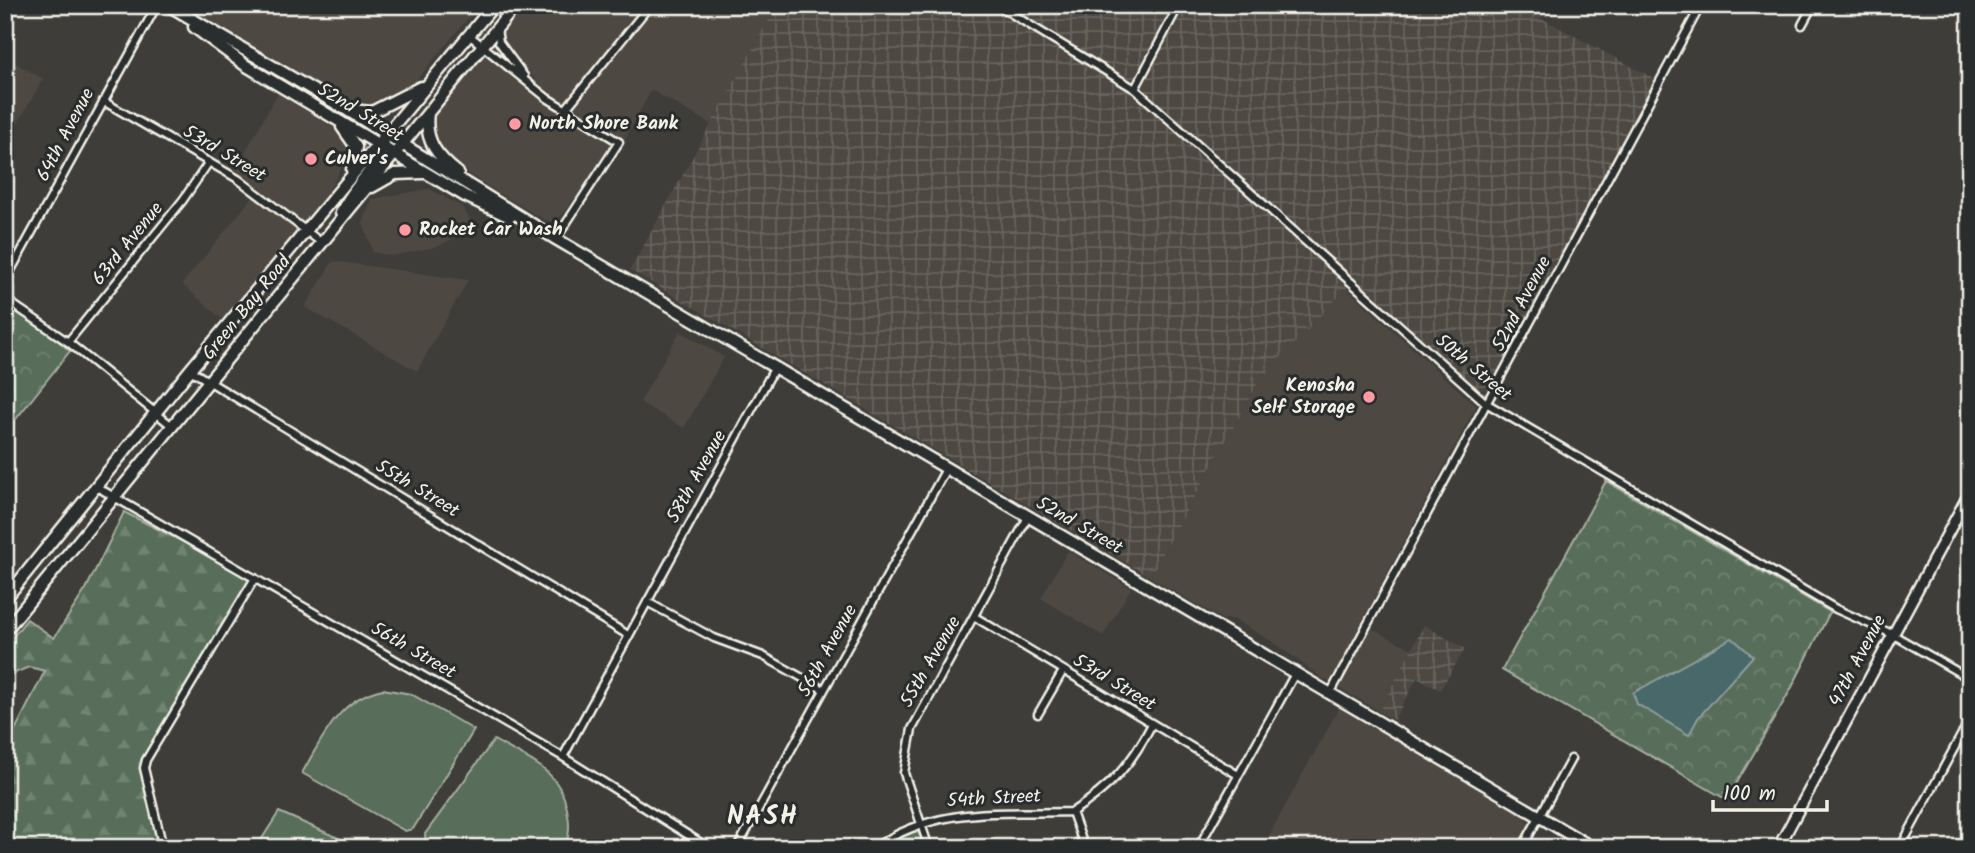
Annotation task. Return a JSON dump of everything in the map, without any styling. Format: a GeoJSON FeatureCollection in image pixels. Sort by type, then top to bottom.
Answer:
{"type":"FeatureCollection","features":[{"type":"Feature","properties":{"kind":"main road","name":"52nd Street"},"geometry":{"type":"LineString","coordinates":[[167,5],[347,110],[551,237],[1593,848]]}},
{"type":"Feature","properties":{"kind":"main road","name":"52nd Street"},"geometry":{"type":"LineString","coordinates":[[167,5],[237,60],[482,205],[551,237]]}},
{"type":"Feature","properties":{"kind":"main road"},"geometry":{"type":"LineString","coordinates":[[335,227],[348,196],[381,145],[385,134],[494,5]]}},
{"type":"Feature","properties":{"kind":"main road","name":"Green Bay Road"},"geometry":{"type":"LineString","coordinates":[[5,631],[516,5]]}},
{"type":"Feature","properties":{"kind":"main road"},"geometry":{"type":"LineString","coordinates":[[347,110],[372,112],[386,107],[430,81]]}},
{"type":"Feature","properties":{"kind":"main road"},"geometry":{"type":"LineString","coordinates":[[428,113],[428,137],[438,157],[491,199]]}},
{"type":"Feature","properties":{"kind":"main road"},"geometry":{"type":"LineString","coordinates":[[335,118],[356,147],[350,176]]}},
{"type":"Feature","properties":{"kind":"main road","name":"Green Bay Road"},"geometry":{"type":"LineString","coordinates":[[5,600],[350,176],[381,145]]}},
{"type":"Feature","properties":{"kind":"main road"},"geometry":{"type":"LineString","coordinates":[[360,196],[395,174],[428,174]]}},
{"type":"Feature","properties":{"kind":"street","name":"64th Avenue"},"geometry":{"type":"LineString","coordinates":[[5,281],[157,5]]}},
{"type":"Feature","properties":{"kind":"street"},"geometry":{"type":"LineString","coordinates":[[565,110],[650,5]]}},
{"type":"Feature","properties":{"kind":"street","name":"50th Street"},"geometry":{"type":"LineString","coordinates":[[997,5],[1135,89],[1486,403],[1836,609],[1892,634]]}},
{"type":"Feature","properties":{"kind":"street"},"geometry":{"type":"LineString","coordinates":[[1135,89],[1179,5]]}},
{"type":"Feature","properties":{"kind":"street","name":"52nd Avenue"},"geometry":{"type":"LineString","coordinates":[[1331,692],[1701,5]]}},
{"type":"Feature","properties":{"kind":"street"},"geometry":{"type":"LineString","coordinates":[[1802,25],[1813,5]]}},
{"type":"Feature","properties":{"kind":"street"},"geometry":{"type":"LineString","coordinates":[[1965,5],[1970,8]]}},
{"type":"Feature","properties":{"kind":"street"},"geometry":{"type":"LineString","coordinates":[[497,29],[504,51],[527,80]]}},
{"type":"Feature","properties":{"kind":"street"},"geometry":{"type":"LineString","coordinates":[[469,35],[565,110],[619,142],[551,237]]}},
{"type":"Feature","properties":{"kind":"street","name":"53rd Street"},"geometry":{"type":"LineString","coordinates":[[103,100],[263,196],[322,243]]}},
{"type":"Feature","properties":{"kind":"street","name":"63rd Avenue"},"geometry":{"type":"LineString","coordinates":[[68,342],[183,200],[209,162]]}},
{"type":"Feature","properties":{"kind":"street"},"geometry":{"type":"LineString","coordinates":[[5,299],[68,342],[173,426]]}},
{"type":"Feature","properties":{"kind":"street","name":"58th Avenue"},"geometry":{"type":"LineString","coordinates":[[563,757],[775,367]]}},
{"type":"Feature","properties":{"kind":"street","name":"55th Street"},"geometry":{"type":"LineString","coordinates":[[190,370],[628,635]]}},
{"type":"Feature","properties":{"kind":"street","name":"56th Avenue"},"geometry":{"type":"LineString","coordinates":[[737,848],[946,468]]}},
{"type":"Feature","properties":{"kind":"street","name":"56th Street"},"geometry":{"type":"LineString","coordinates":[[97,487],[563,757],[709,848]]}},
{"type":"Feature","properties":{"kind":"street","name":"47th Avenue"},"geometry":{"type":"LineString","coordinates":[[1778,848],[1970,492]]}},
{"type":"Feature","properties":{"kind":"street","name":"55th Avenue"},"geometry":{"type":"LineString","coordinates":[[929,848],[904,774],[912,729],[1028,517]]}},
{"type":"Feature","properties":{"kind":"street"},"geometry":{"type":"LineString","coordinates":[[163,848],[144,768],[146,760],[255,578]]}},
{"type":"Feature","properties":{"kind":"street"},"geometry":{"type":"LineString","coordinates":[[647,602],[714,638],[763,656],[824,690]]}},
{"type":"Feature","properties":{"kind":"street","name":"53rd Street"},"geometry":{"type":"LineString","coordinates":[[975,617],[1238,775]]}},
{"type":"Feature","properties":{"kind":"street"},"geometry":{"type":"LineString","coordinates":[[1892,634],[1970,678]]}},
{"type":"Feature","properties":{"kind":"street"},"geometry":{"type":"LineString","coordinates":[[1038,714],[1063,671]]}},
{"type":"Feature","properties":{"kind":"street"},"geometry":{"type":"LineString","coordinates":[[1198,848],[1296,672]]}},
{"type":"Feature","properties":{"kind":"street"},"geometry":{"type":"LineString","coordinates":[[1900,848],[1970,719]]}},
{"type":"Feature","properties":{"kind":"street"},"geometry":{"type":"LineString","coordinates":[[1083,844],[1072,812],[1103,792],[1137,754],[1152,724]]}},
{"type":"Feature","properties":{"kind":"street"},"geometry":{"type":"LineString","coordinates":[[1522,848],[1570,759]]}},
{"type":"Feature","properties":{"kind":"street","name":"54th Street"},"geometry":{"type":"LineString","coordinates":[[919,822],[978,813],[1072,812]]}},
{"type":"Feature","properties":{"kind":"street"},"geometry":{"type":"LineString","coordinates":[[874,848],[919,822]]}},
{"type":"Feature","properties":{"kind":"shaded area"},"geometry":{"type":"Polygon","coordinates":[[[184,5],[479,5],[414,83],[396,97],[368,104],[350,101],[318,84],[184,5]]]}},
{"type":"Feature","properties":{"kind":"shaded area"},"geometry":{"type":"Polygon","coordinates":[[[522,5],[777,5],[711,124],[651,90],[625,140],[616,135],[596,171],[556,222],[545,220],[447,159],[435,147],[430,125],[457,83],[477,58],[485,55],[495,59],[543,102],[549,94],[506,48],[502,39],[505,27],[522,5]]]}},
{"type":"Feature","properties":{"kind":"shaded area"},"geometry":{"type":"Polygon","coordinates":[[[777,5],[1547,5],[1541,18],[1655,79],[1488,389],[1482,390],[1473,385],[1355,279],[1259,381],[1150,577],[630,270],[777,5]]]}},
{"type":"Feature","properties":{"kind":"shaded area"},"geometry":{"type":"Polygon","coordinates":[[[5,57],[43,79],[14,130],[5,125],[5,57]]]}},
{"type":"Feature","properties":{"kind":"shaded area"},"geometry":{"type":"Polygon","coordinates":[[[278,93],[340,132],[349,143],[350,153],[329,190],[224,321],[182,284],[260,188],[234,172],[278,93]]]}},
{"type":"Feature","properties":{"kind":"shaded area"},"geometry":{"type":"Polygon","coordinates":[[[429,189],[462,207],[475,227],[439,246],[392,256],[373,252],[363,223],[372,199],[429,189]]]}},
{"type":"Feature","properties":{"kind":"shaded area"},"geometry":{"type":"Polygon","coordinates":[[[333,261],[468,280],[417,371],[305,307],[333,261]]]}},
{"type":"Feature","properties":{"kind":"shaded area"},"geometry":{"type":"Polygon","coordinates":[[[1346,288],[1476,406],[1361,623],[1412,649],[1379,711],[1321,677],[1276,644],[1234,619],[1222,619],[1150,577],[1259,381],[1346,288]]]}},
{"type":"Feature","properties":{"kind":"shaded area"},"geometry":{"type":"Polygon","coordinates":[[[680,331],[724,357],[684,428],[640,402],[680,331]]]}},
{"type":"Feature","properties":{"kind":"shaded area"},"geometry":{"type":"Polygon","coordinates":[[[1068,551],[1131,588],[1103,636],[1041,598],[1068,551]]]}},
{"type":"Feature","properties":{"kind":"shaded area"},"geometry":{"type":"Polygon","coordinates":[[[1424,625],[1465,649],[1440,690],[1417,678],[1394,720],[1379,711],[1424,625]]]}},
{"type":"Feature","properties":{"kind":"shaded area"},"geometry":{"type":"Polygon","coordinates":[[[1339,708],[1525,817],[1529,825],[1517,848],[1262,848],[1339,708]]]}},
{"type":"Feature","properties":{"kind":"green space"},"geometry":{"type":"Polygon","coordinates":[[[5,302],[32,318],[70,351],[5,433],[5,302]]]}},
{"type":"Feature","properties":{"kind":"green space"},"geometry":{"type":"Polygon","coordinates":[[[1606,481],[1830,612],[1791,689],[1727,800],[1502,670],[1606,481]]]}},
{"type":"Feature","properties":{"kind":"green space"},"geometry":{"type":"Polygon","coordinates":[[[124,512],[255,578],[144,768],[163,848],[5,848],[5,750],[45,671],[29,667],[5,677],[5,647],[27,619],[54,638],[86,589],[124,512]]]}},
{"type":"Feature","properties":{"kind":"green space"},"geometry":{"type":"Polygon","coordinates":[[[383,689],[411,694],[474,730],[413,829],[405,831],[302,773],[325,733],[344,710],[368,694],[383,689]]]}},
{"type":"Feature","properties":{"kind":"green space"},"geometry":{"type":"Polygon","coordinates":[[[494,740],[542,768],[559,787],[565,799],[569,819],[564,848],[426,845],[425,834],[494,740]]]}},
{"type":"Feature","properties":{"kind":"green space"},"geometry":{"type":"Polygon","coordinates":[[[279,812],[361,848],[256,848],[279,812]]]}},
{"type":"Feature","properties":{"kind":"green space"},"geometry":{"type":"Polygon","coordinates":[[[913,831],[919,833],[925,848],[883,848],[913,831]]]}},
{"type":"Feature","properties":{"kind":"water"},"geometry":{"type":"Polygon","coordinates":[[[1732,638],[1753,656],[1698,718],[1689,735],[1637,704],[1633,693],[1732,638]]]}},
{"type":"Feature","properties":{"kind":"place","name":"North Shore Bank"},"geometry":{"type":"Point","coordinates":[515,124]}},
{"type":"Feature","properties":{"kind":"place","name":"Culver's"},"geometry":{"type":"Point","coordinates":[311,159]}},
{"type":"Feature","properties":{"kind":"place","name":"Rocket Car Wash"},"geometry":{"type":"Point","coordinates":[405,230]}},
{"type":"Feature","properties":{"kind":"place","name":"Kenosha Self Storage"},"geometry":{"type":"Point","coordinates":[1369,397]}},
{"type":"Feature","properties":{"kind":"district","name":"NASH"},"geometry":{"type":"Point","coordinates":[763,817]}}]}
